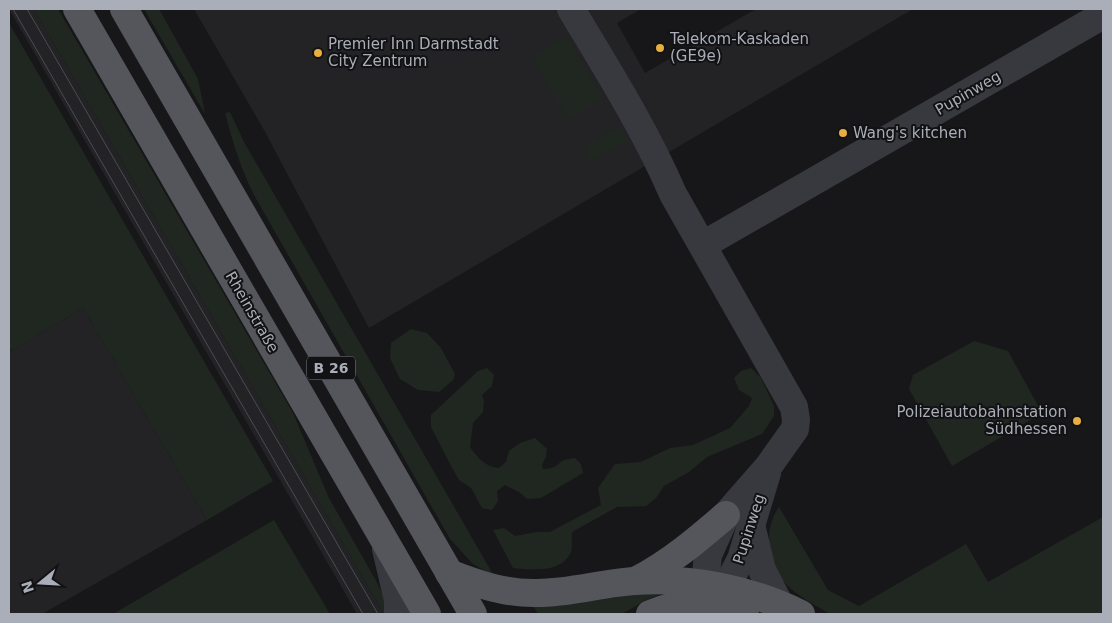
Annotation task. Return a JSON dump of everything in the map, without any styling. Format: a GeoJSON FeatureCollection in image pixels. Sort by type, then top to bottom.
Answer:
{"type":"FeatureCollection","features":[{"type":"Feature","properties":{"kind":"main road","name":"Rheinstraße"},"geometry":{"type":"LineString","coordinates":[[77,9],[427,614]]}},
{"type":"Feature","properties":{"kind":"main road","name":"B 26"},"geometry":{"type":"LineString","coordinates":[[124,9],[473,614]]}},
{"type":"Feature","properties":{"kind":"main road"},"geometry":{"type":"LineString","coordinates":[[636,581],[663,566],[697,541],[726,515]]}},
{"type":"Feature","properties":{"kind":"main road"},"geometry":{"type":"LineString","coordinates":[[449,573],[476,584],[524,593],[556,592],[636,581],[669,581],[713,592],[754,594],[790,609]]}},
{"type":"Feature","properties":{"kind":"main road"},"geometry":{"type":"LineString","coordinates":[[650,614],[690,604],[713,592]]}},
{"type":"Feature","properties":{"kind":"main road"},"geometry":{"type":"LineString","coordinates":[[713,592],[745,614]]}},
{"type":"Feature","properties":{"kind":"street","name":"Pupinweg"},"geometry":{"type":"LineString","coordinates":[[571,9],[662,167],[673,194],[794,407],[795,429],[768,468],[726,515],[708,555],[713,592]]}},
{"type":"Feature","properties":{"kind":"street","name":"Pupinweg"},"geometry":{"type":"LineString","coordinates":[[703,245],[1103,15]]}},
{"type":"Feature","properties":{"kind":"street","name":"Pupinweg"},"geometry":{"type":"LineString","coordinates":[[713,592],[741,559],[768,468]]}},
{"type":"Feature","properties":{"kind":"street"},"geometry":{"type":"LineString","coordinates":[[751,525],[762,570],[790,609]]}},
{"type":"Feature","properties":{"kind":"street"},"geometry":{"type":"LineString","coordinates":[[384,542],[398,600],[398,614]]}},
{"type":"Feature","properties":{"kind":"shaded area"},"geometry":{"type":"Polygon","coordinates":[[[9,9],[34,9],[384,614],[357,614],[9,9]]]}},
{"type":"Feature","properties":{"kind":"shaded area"},"geometry":{"type":"Polygon","coordinates":[[[34,9],[58,9],[293,413],[329,498],[379,586],[384,598],[386,614],[384,614],[34,9]]]}},
{"type":"Feature","properties":{"kind":"shaded area"},"geometry":{"type":"Polygon","coordinates":[[[144,9],[159,9],[198,79],[205,114],[144,9]]]}},
{"type":"Feature","properties":{"kind":"shaded area"},"geometry":{"type":"Polygon","coordinates":[[[194,9],[641,9],[617,23],[645,73],[756,9],[913,9],[369,328],[264,130],[194,9]]]}},
{"type":"Feature","properties":{"kind":"shaded area"},"geometry":{"type":"Polygon","coordinates":[[[9,23],[273,481],[207,520],[83,308],[11,351],[9,346],[9,23]]]}},
{"type":"Feature","properties":{"kind":"shaded area"},"geometry":{"type":"Polygon","coordinates":[[[567,37],[603,98],[568,119],[532,57],[567,37]]]}},
{"type":"Feature","properties":{"kind":"shaded area"},"geometry":{"type":"Polygon","coordinates":[[[230,112],[244,142],[494,576],[473,564],[450,539],[254,195],[231,135],[225,113],[230,112]]]}},
{"type":"Feature","properties":{"kind":"shaded area"},"geometry":{"type":"Polygon","coordinates":[[[620,126],[628,140],[592,161],[584,146],[620,126]]]}},
{"type":"Feature","properties":{"kind":"shaded area"},"geometry":{"type":"Polygon","coordinates":[[[83,308],[207,520],[42,614],[9,614],[9,352],[83,308]]]}},
{"type":"Feature","properties":{"kind":"shaded area"},"geometry":{"type":"Polygon","coordinates":[[[411,329],[427,333],[441,348],[455,374],[453,380],[439,392],[418,390],[400,379],[390,358],[391,343],[411,329]]]}},
{"type":"Feature","properties":{"kind":"shaded area"},"geometry":{"type":"Polygon","coordinates":[[[974,341],[1008,351],[1042,413],[952,466],[909,389],[913,375],[974,341]]]}},
{"type":"Feature","properties":{"kind":"shaded area"},"geometry":{"type":"Polygon","coordinates":[[[487,368],[494,375],[492,386],[482,395],[484,401],[483,412],[473,423],[470,447],[479,458],[490,466],[499,468],[506,462],[509,451],[520,443],[535,438],[547,449],[542,465],[543,469],[552,468],[563,460],[575,458],[581,464],[583,473],[541,498],[527,499],[519,492],[505,485],[497,491],[498,501],[492,510],[482,508],[471,488],[459,480],[450,464],[431,427],[431,415],[478,371],[487,368]]]}},
{"type":"Feature","properties":{"kind":"shaded area"},"geometry":{"type":"Polygon","coordinates":[[[751,368],[761,378],[774,406],[774,416],[762,434],[707,457],[689,472],[664,486],[656,498],[646,506],[617,507],[572,532],[571,552],[561,564],[546,569],[513,568],[493,530],[504,528],[515,536],[536,532],[550,532],[601,505],[598,488],[615,464],[641,462],[670,448],[693,445],[730,428],[749,406],[752,398],[739,390],[734,378],[741,371],[751,368]]]}},
{"type":"Feature","properties":{"kind":"shaded area"},"geometry":{"type":"Polygon","coordinates":[[[779,507],[828,590],[859,606],[966,544],[988,582],[1103,517],[1103,614],[830,614],[791,589],[775,569],[769,551],[769,533],[774,515],[779,507]]]}},
{"type":"Feature","properties":{"kind":"shaded area"},"geometry":{"type":"Polygon","coordinates":[[[274,520],[330,614],[113,614],[274,520]]]}},
{"type":"Feature","properties":{"kind":"shaded area"},"geometry":{"type":"Polygon","coordinates":[[[622,592],[661,594],[644,601],[622,614],[538,614],[532,604],[622,592]]]}},
{"type":"Feature","properties":{"kind":"tram line"},"geometry":{"type":"LineString","coordinates":[[13,9],[363,614]]}},
{"type":"Feature","properties":{"kind":"tram line"},"geometry":{"type":"LineString","coordinates":[[27,9],[378,614]]}},
{"type":"Feature","properties":{"kind":"place","name":"Telekom-Kaskaden (GE9e)"},"geometry":{"type":"Point","coordinates":[660,48]}},
{"type":"Feature","properties":{"kind":"place","name":"Premier Inn Darmstadt City Zentrum"},"geometry":{"type":"Point","coordinates":[318,53]}},
{"type":"Feature","properties":{"kind":"place","name":"Wang's kitchen"},"geometry":{"type":"Point","coordinates":[843,133]}},
{"type":"Feature","properties":{"kind":"place","name":"Polizeiautobahnstation Südhessen"},"geometry":{"type":"Point","coordinates":[1077,421]}}]}
